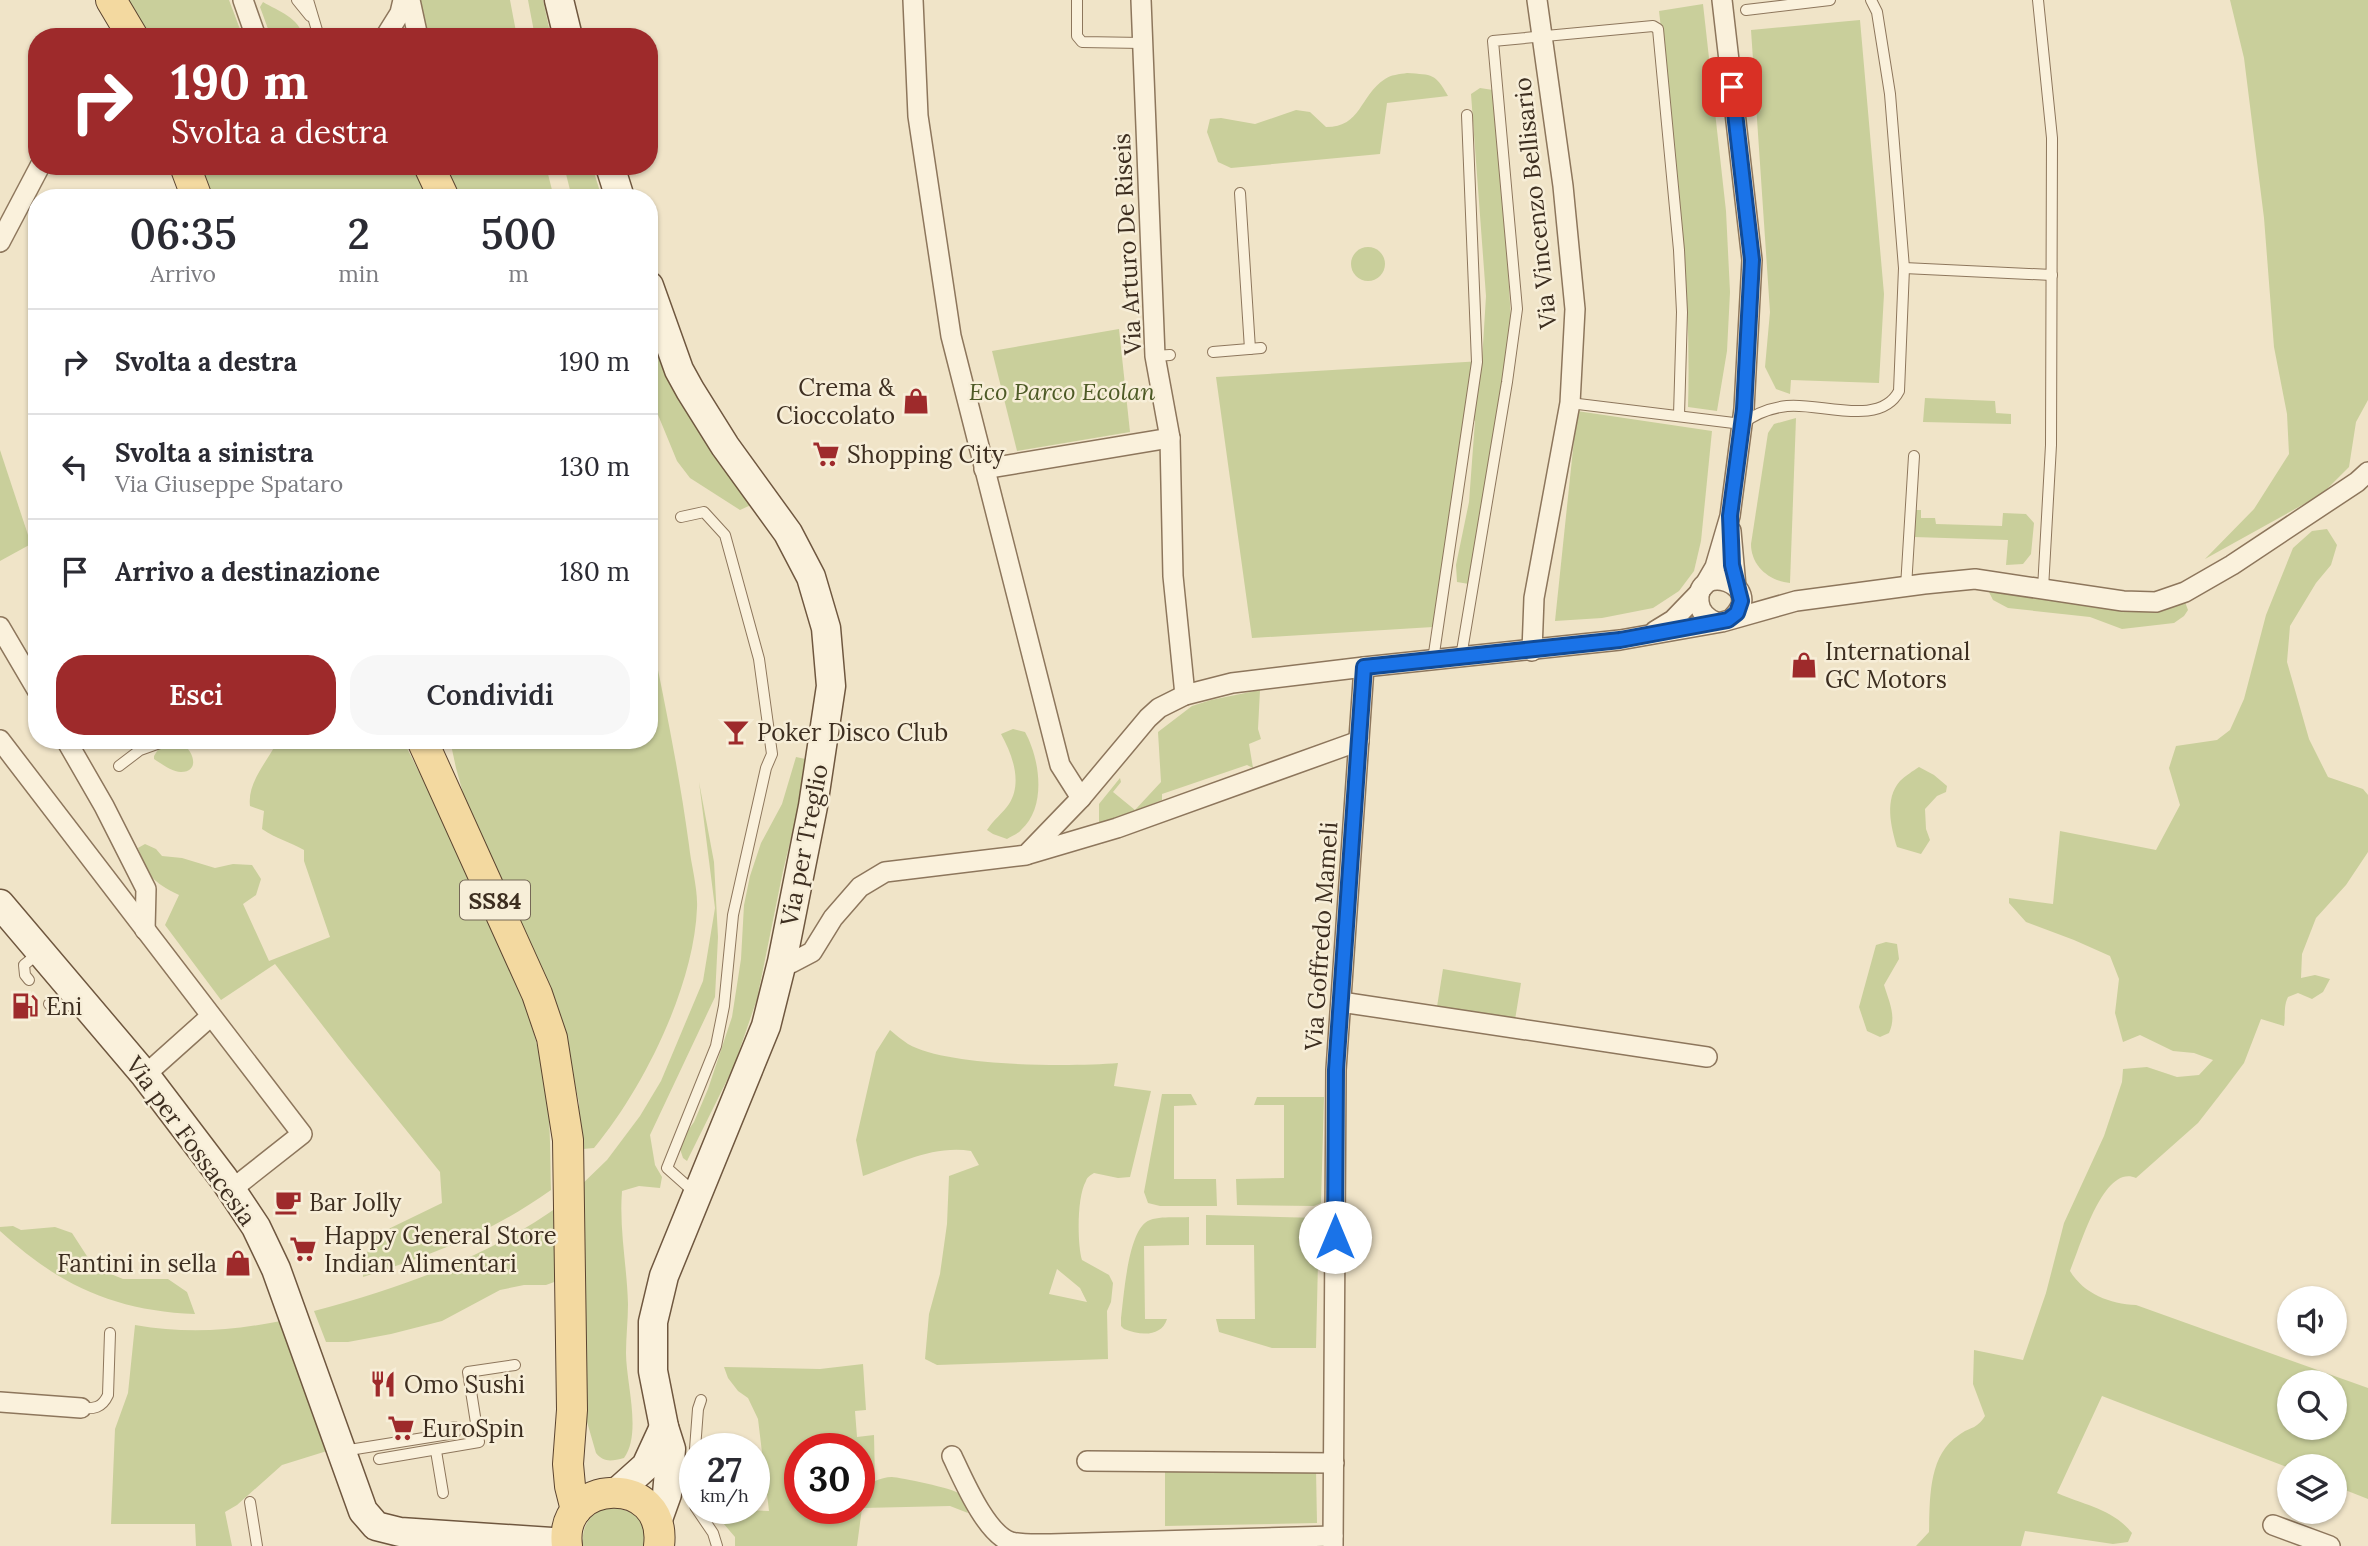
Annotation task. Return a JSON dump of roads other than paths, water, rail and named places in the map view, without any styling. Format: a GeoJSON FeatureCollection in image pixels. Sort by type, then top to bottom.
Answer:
{"type":"FeatureCollection","features":[{"type":"Feature","properties":{"kind":"main road"},"geometry":{"type":"LineString","coordinates":[[111,0],[128,28]]}},
{"type":"Feature","properties":{"kind":"main road"},"geometry":{"type":"LineString","coordinates":[[559,0],[566,28]]}},
{"type":"Feature","properties":{"kind":"main road","name":"Via per Treglio"},"geometry":{"type":"LineString","coordinates":[[658,311],[679,370],[725,446],[788,533],[811,577],[826,628],[831,686],[813,806],[782,962],[766,1026],[664,1276],[653,1322],[653,1371],[671,1449],[661,1539]]}},
{"type":"Feature","properties":{"kind":"main road","name":"SS84"},"geometry":{"type":"LineString","coordinates":[[426,749],[537,994],[554,1049],[568,1140],[572,1410],[568,1464],[576,1510]]}},
{"type":"Feature","properties":{"kind":"main road"},"geometry":{"type":"LineString","coordinates":[[449,749],[454,806]]}},
{"type":"Feature","properties":{"kind":"main road","name":"Via per Fossacesia"},"geometry":{"type":"LineString","coordinates":[[3,911],[145,1076],[256,1227],[276,1269],[363,1511],[380,1535],[567,1544]]}},
{"type":"Feature","properties":{"kind":"main road","name":"SS84"},"geometry":{"type":"LineString","coordinates":[[572,1410],[583,1458],[596,1482],[611,1492]]}},
{"type":"Feature","properties":{"kind":"main road"},"geometry":{"type":"LineString","coordinates":[[567,1544],[567,1531],[576,1510],[590,1499],[611,1492],[646,1466],[664,1427]]}},
{"type":"Feature","properties":{"kind":"main road"},"geometry":{"type":"LineString","coordinates":[[611,1492],[627,1493],[646,1504],[661,1539]]}},
{"type":"Feature","properties":{"kind":"street"},"geometry":{"type":"LineString","coordinates":[[243,0],[254,28]]}},
{"type":"Feature","properties":{"kind":"street"},"geometry":{"type":"LineString","coordinates":[[391,28],[400,13],[402,0]]}},
{"type":"Feature","properties":{"kind":"street"},"geometry":{"type":"LineString","coordinates":[[410,0],[416,28]]}},
{"type":"Feature","properties":{"kind":"street"},"geometry":{"type":"LineString","coordinates":[[913,0],[918,116],[948,323],[1060,765],[1081,798]]}},
{"type":"Feature","properties":{"kind":"street","name":"Via Arturo De Riseis"},"geometry":{"type":"LineString","coordinates":[[1141,0],[1170,438],[1173,576],[1185,695]]}},
{"type":"Feature","properties":{"kind":"street","name":"Via Vincenzo Bellisario"},"geometry":{"type":"LineString","coordinates":[[1532,651],[1534,598],[1570,403],[1575,309],[1563,186],[1537,0]]}},
{"type":"Feature","properties":{"kind":"street"},"geometry":{"type":"LineString","coordinates":[[1722,0],[1752,260],[1742,424],[1730,516],[1715,567],[1698,599],[1701,611],[1710,620],[1724,620],[1740,608],[1732,565],[1730,516]]}},
{"type":"Feature","properties":{"kind":"street"},"geometry":{"type":"LineString","coordinates":[[0,242],[35,175]]}},
{"type":"Feature","properties":{"kind":"street"},"geometry":{"type":"LineString","coordinates":[[984,469],[1170,438]]}},
{"type":"Feature","properties":{"kind":"street"},"geometry":{"type":"LineString","coordinates":[[1026,855],[1081,798],[1148,718],[1159,708],[1185,695],[1232,683],[1532,651],[1648,635],[1724,620],[1796,601],[1975,579],[2123,601],[2156,601],[2185,592],[2232,565],[2368,472]]}},
{"type":"Feature","properties":{"kind":"street"},"geometry":{"type":"LineString","coordinates":[[1648,635],[1672,620],[1709,582],[1720,579],[1737,588],[1767,597],[1796,601]]}},
{"type":"Feature","properties":{"kind":"street"},"geometry":{"type":"LineString","coordinates":[[0,627],[28,675]]}},
{"type":"Feature","properties":{"kind":"street","name":"Via Goffredo Mameli"},"geometry":{"type":"LineString","coordinates":[[1333,1541],[1336,1070],[1364,667]]}},
{"type":"Feature","properties":{"kind":"street"},"geometry":{"type":"LineString","coordinates":[[0,740],[302,1134],[231,1190]]}},
{"type":"Feature","properties":{"kind":"street"},"geometry":{"type":"LineString","coordinates":[[782,962],[791,963],[812,952],[833,918],[860,887],[885,872],[1026,855],[1117,828],[1359,741]]}},
{"type":"Feature","properties":{"kind":"street"},"geometry":{"type":"LineString","coordinates":[[71,749],[146,889],[145,930]]}},
{"type":"Feature","properties":{"kind":"street"},"geometry":{"type":"LineString","coordinates":[[1341,1002],[1707,1057]]}},
{"type":"Feature","properties":{"kind":"street"},"geometry":{"type":"LineString","coordinates":[[145,1076],[211,1016]]}},
{"type":"Feature","properties":{"kind":"street"},"geometry":{"type":"LineString","coordinates":[[0,1402],[81,1408]]}},
{"type":"Feature","properties":{"kind":"street"},"geometry":{"type":"LineString","coordinates":[[952,1456],[977,1508],[1010,1542],[1051,1544],[1333,1541]]}},
{"type":"Feature","properties":{"kind":"street"},"geometry":{"type":"LineString","coordinates":[[1087,1461],[1334,1463]]}},
{"type":"Feature","properties":{"kind":"street"},"geometry":{"type":"LineString","coordinates":[[2273,1525],[2330,1546]]}},
{"type":"Feature","properties":{"kind":"lane"},"geometry":{"type":"LineString","coordinates":[[297,0],[314,22]]}},
{"type":"Feature","properties":{"kind":"lane"},"geometry":{"type":"LineString","coordinates":[[308,0],[316,28]]}},
{"type":"Feature","properties":{"kind":"lane"},"geometry":{"type":"LineString","coordinates":[[1077,0],[1077,36],[1082,42],[1142,43]]}},
{"type":"Feature","properties":{"kind":"lane"},"geometry":{"type":"LineString","coordinates":[[1745,10],[1830,0]]}},
{"type":"Feature","properties":{"kind":"lane"},"geometry":{"type":"LineString","coordinates":[[1570,403],[1742,424],[1756,413],[1789,406],[1867,412],[1882,408],[1895,399],[1899,391],[1904,268],[1890,94],[1877,12],[1871,0]]}},
{"type":"Feature","properties":{"kind":"lane"},"geometry":{"type":"LineString","coordinates":[[2038,0],[2052,138],[2050,445],[2043,589]]}},
{"type":"Feature","properties":{"kind":"lane"},"geometry":{"type":"LineString","coordinates":[[1461,658],[1517,309],[1493,41],[1653,26],[1658,29],[1679,250],[1682,323],[1679,415]]}},
{"type":"Feature","properties":{"kind":"lane"},"geometry":{"type":"LineString","coordinates":[[1433,660],[1477,362],[1467,115]]}},
{"type":"Feature","properties":{"kind":"lane"},"geometry":{"type":"LineString","coordinates":[[1213,352],[1256,348],[1240,193]]}},
{"type":"Feature","properties":{"kind":"lane"},"geometry":{"type":"LineString","coordinates":[[1904,268],[2052,275]]}},
{"type":"Feature","properties":{"kind":"lane"},"geometry":{"type":"LineString","coordinates":[[1906,587],[1914,456]]}},
{"type":"Feature","properties":{"kind":"lane"},"geometry":{"type":"LineString","coordinates":[[681,517],[704,512],[725,535],[760,659],[772,754],[766,768],[733,915],[724,1006],[716,1046],[667,1168],[697,1194]]}},
{"type":"Feature","properties":{"kind":"lane"},"geometry":{"type":"LineString","coordinates":[[119,766],[143,749]]}},
{"type":"Feature","properties":{"kind":"lane"},"geometry":{"type":"LineString","coordinates":[[29,980],[25,975],[24,965],[40,952]]}},
{"type":"Feature","properties":{"kind":"lane"},"geometry":{"type":"LineString","coordinates":[[49,1004],[54,1009],[62,1009],[78,996]]}},
{"type":"Feature","properties":{"kind":"lane"},"geometry":{"type":"LineString","coordinates":[[81,1408],[96,1408],[106,1401],[110,1333]]}},
{"type":"Feature","properties":{"kind":"lane"},"geometry":{"type":"LineString","coordinates":[[379,1459],[479,1442],[468,1372],[515,1365]]}},
{"type":"Feature","properties":{"kind":"lane"},"geometry":{"type":"LineString","coordinates":[[696,1433],[701,1400]]}},
{"type":"Feature","properties":{"kind":"lane"},"geometry":{"type":"LineString","coordinates":[[343,1451],[455,1433],[454,1427]]}},
{"type":"Feature","properties":{"kind":"lane"},"geometry":{"type":"LineString","coordinates":[[436,1451],[443,1493]]}},
{"type":"Feature","properties":{"kind":"lane"},"geometry":{"type":"LineString","coordinates":[[250,1502],[257,1546]]}},
{"type":"Feature","properties":{"kind":"lane"},"geometry":{"type":"LineString","coordinates":[[707,1524],[717,1546]]}},
{"type":"Feature","properties":{"kind":"place","name":"Crema & Cioccolato"},"geometry":{"type":"Point","coordinates":[916,401]}},
{"type":"Feature","properties":{"kind":"place","name":"Shopping City"},"geometry":{"type":"Point","coordinates":[826,454]}},
{"type":"Feature","properties":{"kind":"place","name":"International GC Motors"},"geometry":{"type":"Point","coordinates":[1804,665]}},
{"type":"Feature","properties":{"kind":"place","name":"Poker Disco Club"},"geometry":{"type":"Point","coordinates":[736,732]}},
{"type":"Feature","properties":{"kind":"place","name":"Eni"},"geometry":{"type":"Point","coordinates":[25,1006]}},
{"type":"Feature","properties":{"kind":"place","name":"Bar Jolly"},"geometry":{"type":"Point","coordinates":[288,1202]}},
{"type":"Feature","properties":{"kind":"place","name":"Happy General Store Indian Alimentari"},"geometry":{"type":"Point","coordinates":[303,1249]}},
{"type":"Feature","properties":{"kind":"place","name":"Fantini in sella"},"geometry":{"type":"Point","coordinates":[238,1263]}},
{"type":"Feature","properties":{"kind":"place","name":"Omo Sushi"},"geometry":{"type":"Point","coordinates":[383,1384]}},
{"type":"Feature","properties":{"kind":"place","name":"EuroSpin"},"geometry":{"type":"Point","coordinates":[401,1428]}},
{"type":"Feature","properties":{"kind":"park label","name":"Eco Parco Ecolan"},"geometry":{"type":"Point","coordinates":[1062,391]}}]}
